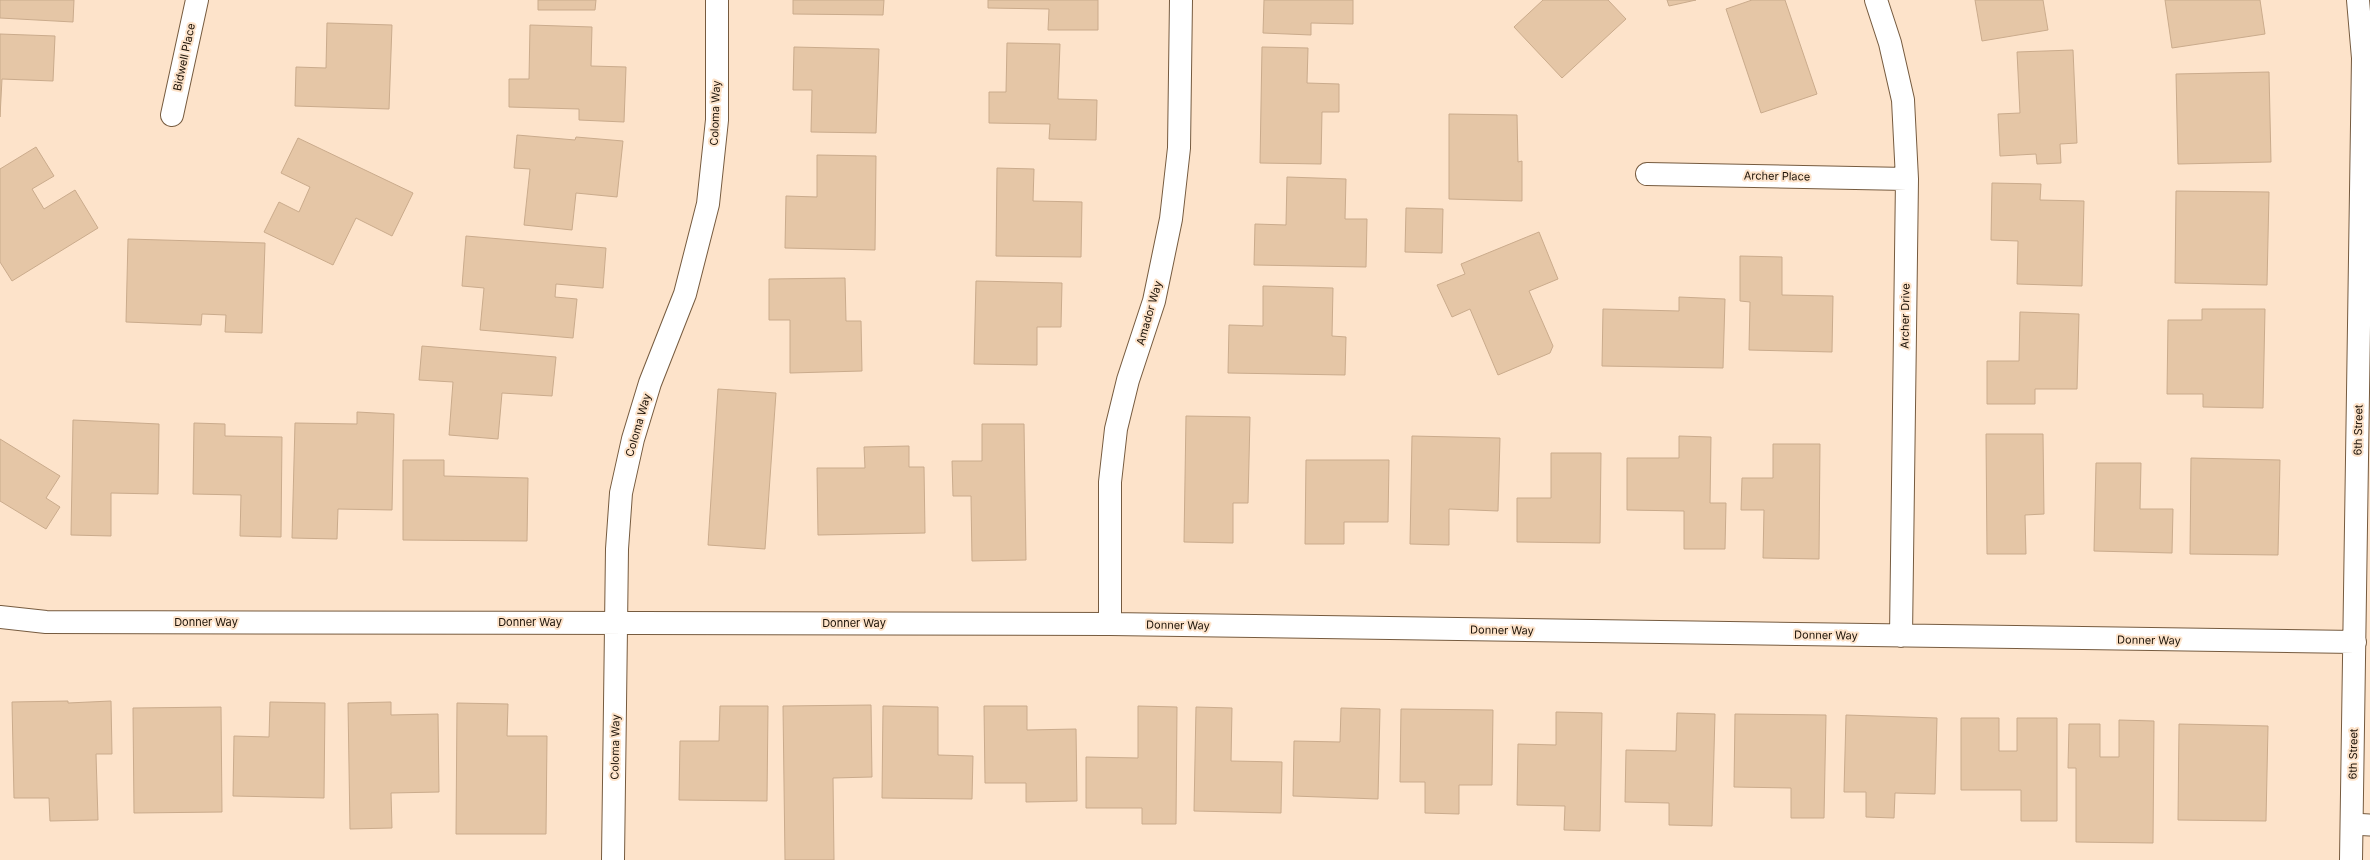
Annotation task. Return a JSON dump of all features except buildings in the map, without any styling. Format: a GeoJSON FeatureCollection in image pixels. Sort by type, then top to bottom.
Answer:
{"type":"FeatureCollection","features":[{"type":"Feature","properties":{"kind":"street","name":"Bidwell Place"},"geometry":{"type":"LineString","coordinates":[[172,115],[197,0]]}},
{"type":"Feature","properties":{"kind":"street","name":"Coloma Way"},"geometry":{"type":"LineString","coordinates":[[613,860],[617,548],[621,493],[633,438],[650,383],[685,294],[708,204],[717,120],[717,0]]}},
{"type":"Feature","properties":{"kind":"street","name":"Amador Way"},"geometry":{"type":"LineString","coordinates":[[1110,624],[1110,482],[1116,429],[1128,380],[1154,301],[1171,219],[1179,148],[1181,0]]}},
{"type":"Feature","properties":{"kind":"street","name":"Archer Drive"},"geometry":{"type":"LineString","coordinates":[[1876,0],[1890,43],[1903,100],[1907,179],[1901,636]]}},
{"type":"Feature","properties":{"kind":"street","name":"6th Street"},"geometry":{"type":"LineString","coordinates":[[2351,860],[2361,824],[2355,642],[2366,127],[2363,58],[2363,10]]}},
{"type":"Feature","properties":{"kind":"street","name":"Archer Place"},"geometry":{"type":"LineString","coordinates":[[1647,174],[1907,179]]}},
{"type":"Feature","properties":{"kind":"street","name":"Donner Way"},"geometry":{"type":"LineString","coordinates":[[0,617],[46,622],[1110,624],[2355,642]]}}]}
